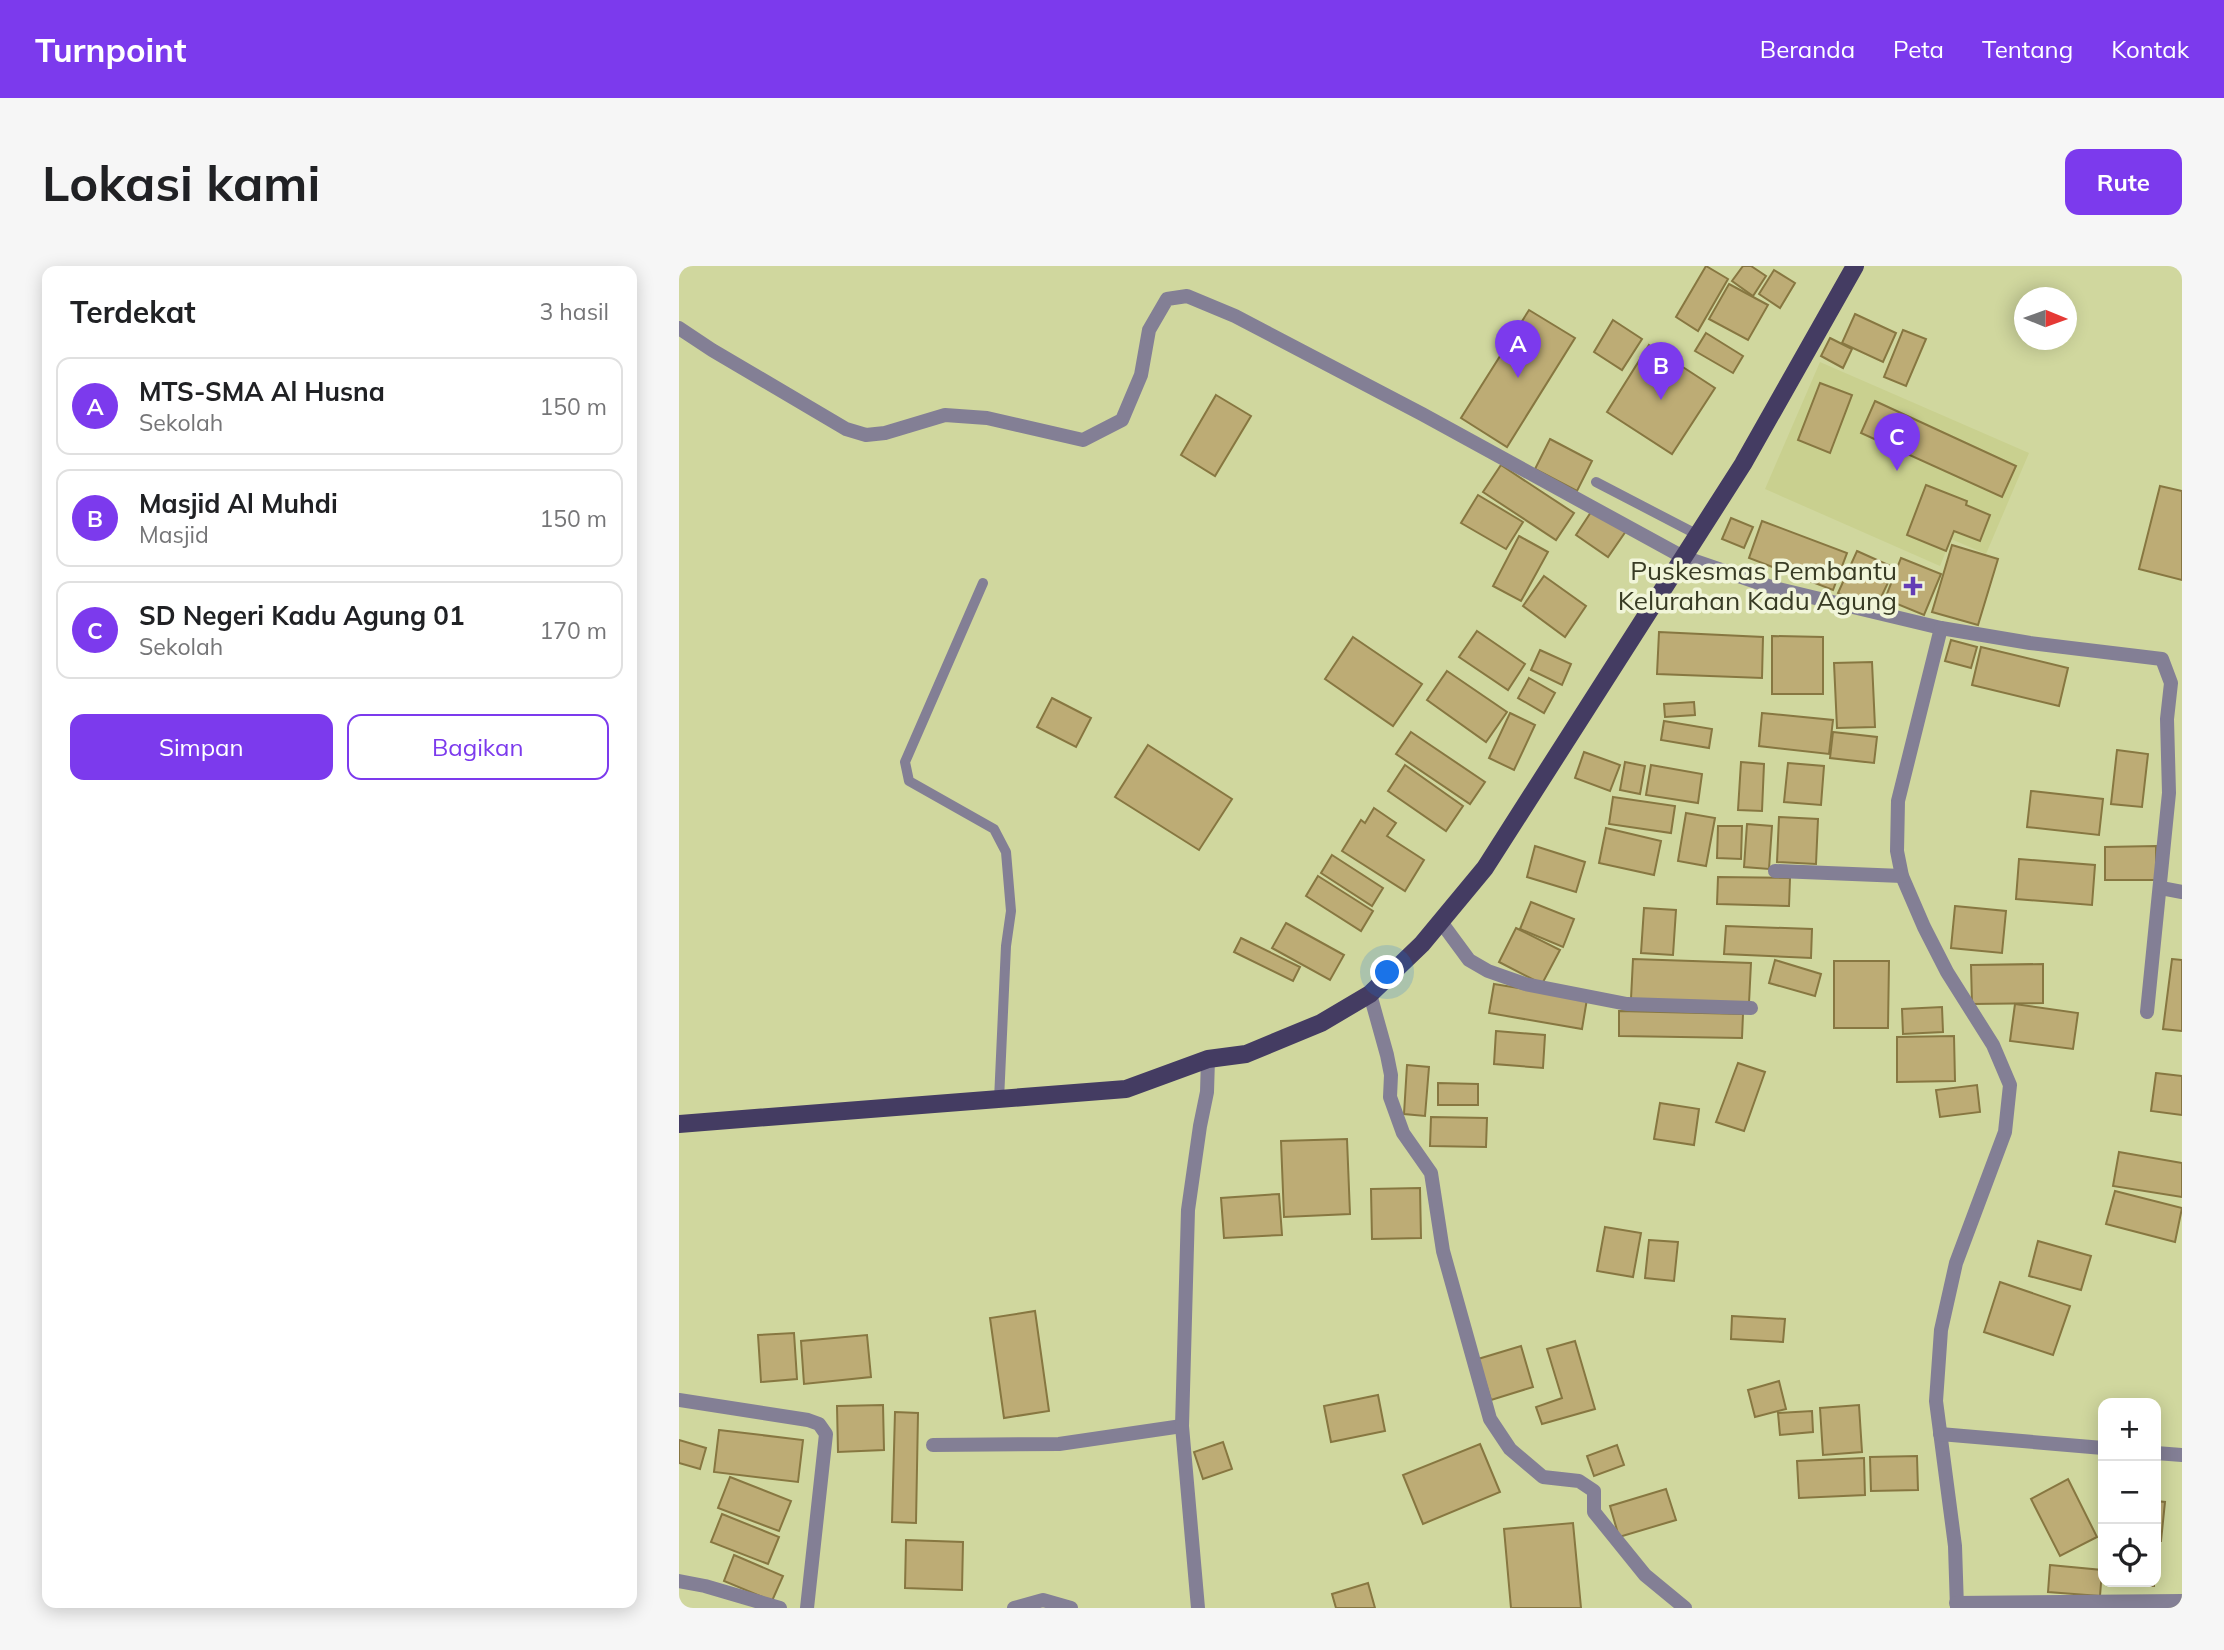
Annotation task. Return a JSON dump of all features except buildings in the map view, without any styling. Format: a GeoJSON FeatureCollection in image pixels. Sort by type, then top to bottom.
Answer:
{"type":"FeatureCollection","features":[{"type":"Feature","properties":{"kind":"main road"},"geometry":{"type":"LineString","coordinates":[[679,1124],[1126,1089],[1208,1059],[1247,1054],[1321,1023],[1370,994],[1441,922],[1485,868],[1743,464],[1856,266]]}},
{"type":"Feature","properties":{"kind":"street"},"geometry":{"type":"LineString","coordinates":[[679,328],[846,429],[866,435],[884,433],[946,415],[987,418],[1083,440],[1122,420],[1141,375],[1149,330],[1167,299],[1187,296],[1235,316],[1293,346],[1683,557],[1774,588],[1941,628],[2030,643],[2162,659],[2171,683],[2175,712],[2161,888],[2147,1012]]}},
{"type":"Feature","properties":{"kind":"street"},"geometry":{"type":"LineString","coordinates":[[1941,628],[1898,801],[1898,851],[1902,876],[1924,927],[1947,972],[1993,1045],[2010,1085],[2005,1132],[1956,1263],[1941,1330],[1937,1401],[1954,1534],[1956,1606],[2182,1601]]}},
{"type":"Feature","properties":{"kind":"street"},"geometry":{"type":"LineString","coordinates":[[1775,872],[1902,876]]}},
{"type":"Feature","properties":{"kind":"street"},"geometry":{"type":"LineString","coordinates":[[2161,888],[2182,891]]}},
{"type":"Feature","properties":{"kind":"street"},"geometry":{"type":"LineString","coordinates":[[1441,922],[1469,960],[1488,971],[1525,984],[1627,1004],[1751,1008]]}},
{"type":"Feature","properties":{"kind":"street"},"geometry":{"type":"LineString","coordinates":[[1370,994],[1391,1075],[1390,1097],[1403,1133],[1431,1173],[1443,1251],[1490,1419],[1510,1449],[1543,1477],[1579,1481],[1594,1491],[1594,1513],[1645,1574],[1685,1608]]}},
{"type":"Feature","properties":{"kind":"street"},"geometry":{"type":"LineString","coordinates":[[1198,1608],[1182,1426],[1188,1210],[1207,1092],[1208,1059]]}},
{"type":"Feature","properties":{"kind":"street"},"geometry":{"type":"LineString","coordinates":[[679,1400],[808,1420],[819,1424],[826,1434],[807,1608]]}},
{"type":"Feature","properties":{"kind":"street"},"geometry":{"type":"LineString","coordinates":[[933,1445],[1059,1444],[1182,1426]]}},
{"type":"Feature","properties":{"kind":"street"},"geometry":{"type":"LineString","coordinates":[[1940,1434],[2098,1448]]}},
{"type":"Feature","properties":{"kind":"street"},"geometry":{"type":"LineString","coordinates":[[2161,1453],[2182,1455]]}},
{"type":"Feature","properties":{"kind":"street"},"geometry":{"type":"LineString","coordinates":[[679,1581],[781,1608]]}},
{"type":"Feature","properties":{"kind":"street"},"geometry":{"type":"LineString","coordinates":[[1014,1608],[1043,1600],[1071,1608]]}},
{"type":"Feature","properties":{"kind":"lane"},"geometry":{"type":"LineString","coordinates":[[1596,482],[1698,535]]}},
{"type":"Feature","properties":{"kind":"lane"},"geometry":{"type":"LineString","coordinates":[[983,583],[905,762],[909,781],[994,829],[1006,852],[1011,911],[1006,946],[999,1100]]}},
{"type":"Feature","properties":{"kind":"shaded area"},"geometry":{"type":"Polygon","coordinates":[[[1820,362],[2029,453],[1986,554],[1951,539],[1940,566],[1765,489],[1820,362]]]}},
{"type":"Feature","properties":{"kind":"place","name":"MTS-SMA Al Husna"},"geometry":{"type":"Point","coordinates":[1518,378]}},
{"type":"Feature","properties":{"kind":"place","name":"Masjid Al Muhdi"},"geometry":{"type":"Point","coordinates":[1661,400]}},
{"type":"Feature","properties":{"kind":"place","name":"SD Negeri Kadu Agung 01"},"geometry":{"type":"Point","coordinates":[1897,471]}},
{"type":"Feature","properties":{"kind":"place","name":"Puskesmas Pembantu Kelurahan Kadu Agung"},"geometry":{"type":"Point","coordinates":[1913,586]}}]}
